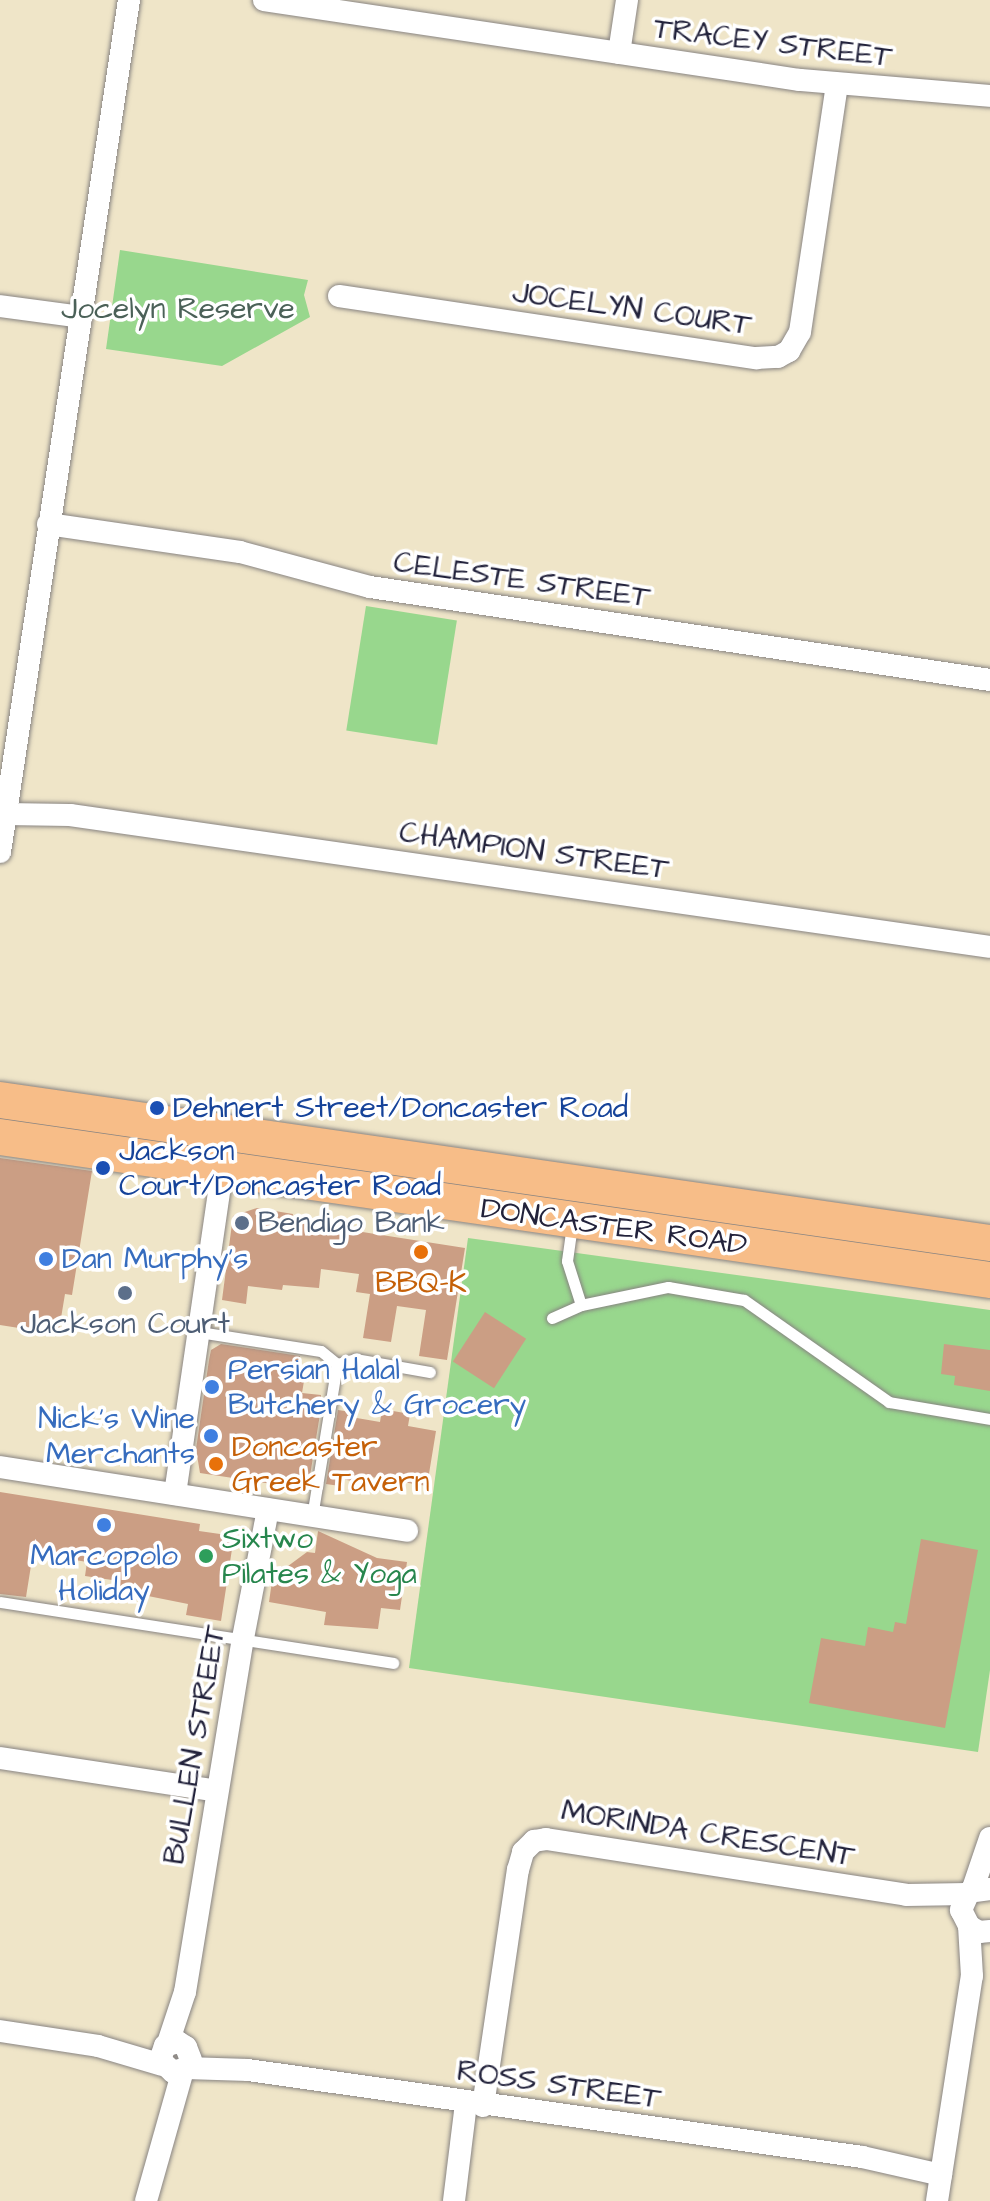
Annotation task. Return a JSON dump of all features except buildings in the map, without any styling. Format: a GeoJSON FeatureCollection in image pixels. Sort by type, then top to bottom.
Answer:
{"type":"FeatureCollection","features":[{"type":"Feature","properties":{"kind":"main road","name":"DONCASTER ROAD"},"geometry":{"type":"LineString","coordinates":[[0,1100],[225,1153]]}},
{"type":"Feature","properties":{"kind":"main road","name":"DONCASTER ROAD"},"geometry":{"type":"LineString","coordinates":[[0,1137],[225,1153],[576,1203],[990,1280]]}},
{"type":"Feature","properties":{"kind":"main road","name":"DONCASTER ROAD"},"geometry":{"type":"LineString","coordinates":[[576,1203],[990,1243]]}},
{"type":"Feature","properties":{"kind":"street"},"geometry":{"type":"LineString","coordinates":[[0,852],[129,0]]}},
{"type":"Feature","properties":{"kind":"street","name":"TRACEY STREET"},"geometry":{"type":"LineString","coordinates":[[264,0],[837,84],[990,96]]}},
{"type":"Feature","properties":{"kind":"street"},"geometry":{"type":"LineString","coordinates":[[619,53],[627,0]]}},
{"type":"Feature","properties":{"kind":"street","name":"JOCELYN COURT"},"geometry":{"type":"LineString","coordinates":[[339,296],[756,358],[778,357],[795,343],[802,326],[837,84]]}},
{"type":"Feature","properties":{"kind":"street"},"geometry":{"type":"LineString","coordinates":[[0,306],[81,317]]}},
{"type":"Feature","properties":{"kind":"street","name":"CELESTE STREET"},"geometry":{"type":"LineString","coordinates":[[48,524],[240,552],[370,587],[990,680]]}},
{"type":"Feature","properties":{"kind":"street","name":"CHAMPION STREET"},"geometry":{"type":"LineString","coordinates":[[6,806],[990,947]]}},
{"type":"Feature","properties":{"kind":"street"},"geometry":{"type":"LineString","coordinates":[[175,1494],[225,1153]]}},
{"type":"Feature","properties":{"kind":"street"},"geometry":{"type":"LineString","coordinates":[[0,1467],[407,1531]]}},
{"type":"Feature","properties":{"kind":"street","name":"BULLEN STREET"},"geometry":{"type":"LineString","coordinates":[[146,2201],[176,2057],[217,1791],[268,1509]]}},
{"type":"Feature","properties":{"kind":"street"},"geometry":{"type":"LineString","coordinates":[[0,1758],[217,1791]]}},
{"type":"Feature","properties":{"kind":"street"},"geometry":{"type":"LineString","coordinates":[[937,2201],[990,1838]]}},
{"type":"Feature","properties":{"kind":"street","name":"MORINDA CRESCENT"},"geometry":{"type":"LineString","coordinates":[[454,2201],[518,1870],[523,1852],[534,1841],[546,1839],[906,1895],[977,1911]]}},
{"type":"Feature","properties":{"kind":"street","name":"ROSS STREET"},"geometry":{"type":"LineString","coordinates":[[0,2031],[474,2104],[942,2169]]}},
{"type":"Feature","properties":{"kind":"lane"},"geometry":{"type":"LineString","coordinates":[[576,1203],[567,1261],[581,1305]]}},
{"type":"Feature","properties":{"kind":"lane"},"geometry":{"type":"LineString","coordinates":[[552,1318],[581,1305],[668,1287],[744,1300],[889,1402],[990,1419]]}},
{"type":"Feature","properties":{"kind":"lane"},"geometry":{"type":"LineString","coordinates":[[199,1332],[321,1351],[337,1364]]}},
{"type":"Feature","properties":{"kind":"lane"},"geometry":{"type":"LineString","coordinates":[[337,1364],[356,1359],[430,1372]]}},
{"type":"Feature","properties":{"kind":"lane"},"geometry":{"type":"LineString","coordinates":[[312,1516],[337,1364]]}},
{"type":"Feature","properties":{"kind":"lane"},"geometry":{"type":"LineString","coordinates":[[0,1602],[393,1663]]}},
{"type":"Feature","properties":{"kind":"green space","name":"Jocelyn Reserve"},"geometry":{"type":"Polygon","coordinates":[[[120,250],[308,280],[304,295],[310,317],[222,366],[106,349],[120,250]]]}},
{"type":"Feature","properties":{"kind":"green space"},"geometry":{"type":"Polygon","coordinates":[[[366,606],[457,620],[437,745],[346,730],[366,606]]]}},
{"type":"Feature","properties":{"kind":"green space"},"geometry":{"type":"Polygon","coordinates":[[[468,1238],[990,1310],[990,1670],[978,1752],[409,1668],[468,1238]]]}},
{"type":"Feature","properties":{"kind":"place","name":"Dehnert Street/Doncaster Road"},"geometry":{"type":"Point","coordinates":[157,1108]}},
{"type":"Feature","properties":{"kind":"place","name":"Jackson Court/Doncaster Road"},"geometry":{"type":"Point","coordinates":[103,1168]}},
{"type":"Feature","properties":{"kind":"place","name":"Bendigo Bank"},"geometry":{"type":"Point","coordinates":[242,1223]}},
{"type":"Feature","properties":{"kind":"place","name":"BBQ-K"},"geometry":{"type":"Point","coordinates":[421,1252]}},
{"type":"Feature","properties":{"kind":"place","name":"Dan Murphy's"},"geometry":{"type":"Point","coordinates":[46,1259]}},
{"type":"Feature","properties":{"kind":"place","name":"Jackson Court"},"geometry":{"type":"Point","coordinates":[125,1293]}},
{"type":"Feature","properties":{"kind":"place","name":"Persian Halal Butchery & Grocery"},"geometry":{"type":"Point","coordinates":[212,1387]}},
{"type":"Feature","properties":{"kind":"place","name":"Nick's Wine Merchants"},"geometry":{"type":"Point","coordinates":[211,1436]}},
{"type":"Feature","properties":{"kind":"place","name":"Doncaster Greek Tavern"},"geometry":{"type":"Point","coordinates":[216,1464]}},
{"type":"Feature","properties":{"kind":"place","name":"Marcopolo Holiday"},"geometry":{"type":"Point","coordinates":[104,1525]}},
{"type":"Feature","properties":{"kind":"place","name":"Sixtwo Pilates & Yoga"},"geometry":{"type":"Point","coordinates":[206,1556]}}]}
